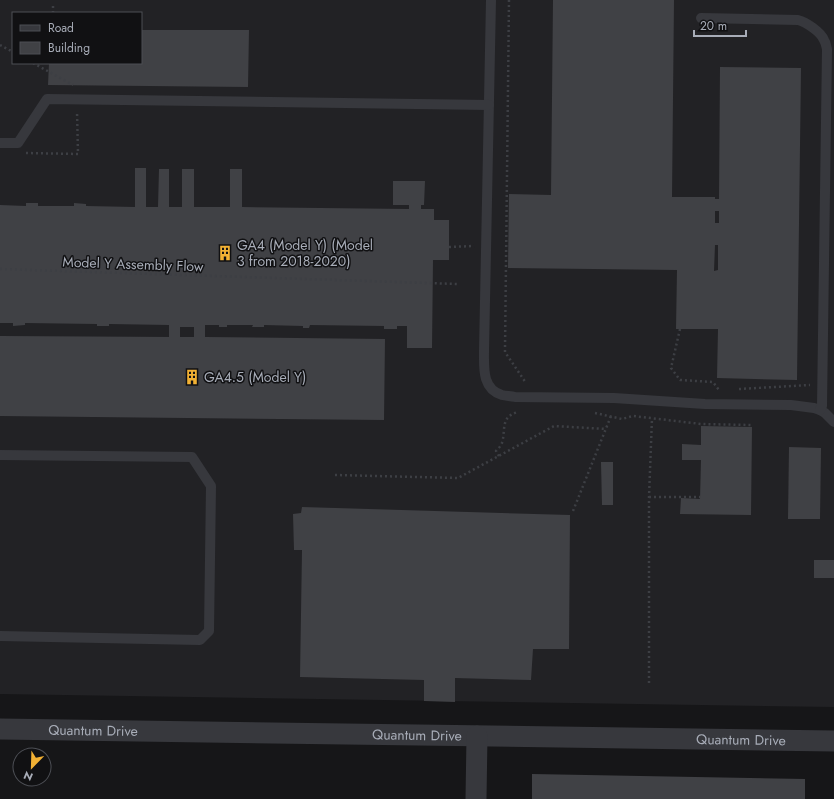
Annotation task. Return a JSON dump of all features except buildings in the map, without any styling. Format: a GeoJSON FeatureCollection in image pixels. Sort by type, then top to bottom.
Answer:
{"type":"FeatureCollection","features":[{"type":"Feature","properties":{"kind":"street","name":"Quantum Drive"},"geometry":{"type":"LineString","coordinates":[[0,728],[834,741]]}},
{"type":"Feature","properties":{"kind":"street"},"geometry":{"type":"LineString","coordinates":[[476,799],[477,736]]}},
{"type":"Feature","properties":{"kind":"lane"},"geometry":{"type":"LineString","coordinates":[[491,0],[484,369],[485,378],[492,390],[500,394],[515,397],[614,398],[717,404],[791,405],[820,410],[826,413],[834,422]]}},
{"type":"Feature","properties":{"kind":"lane"},"geometry":{"type":"LineString","coordinates":[[701,18],[798,20],[803,21],[824,39],[827,50],[830,140],[821,385],[822,406],[820,410]]}},
{"type":"Feature","properties":{"kind":"lane"},"geometry":{"type":"LineString","coordinates":[[0,143],[18,143],[47,99],[489,105]]}},
{"type":"Feature","properties":{"kind":"lane"},"geometry":{"type":"LineString","coordinates":[[0,455],[192,457],[211,486],[209,631],[200,640],[0,636]]}},
{"type":"Feature","properties":{"kind":"path"},"geometry":{"type":"LineString","coordinates":[[509,0],[505,352],[535,397]]}},
{"type":"Feature","properties":{"kind":"path"},"geometry":{"type":"LineString","coordinates":[[53,5],[53,12]]}},
{"type":"Feature","properties":{"kind":"path"},"geometry":{"type":"LineString","coordinates":[[0,45],[12,51]]}},
{"type":"Feature","properties":{"kind":"path"},"geometry":{"type":"LineString","coordinates":[[35,64],[76,87]]}},
{"type":"Feature","properties":{"kind":"path"},"geometry":{"type":"LineString","coordinates":[[23,153],[78,154],[77,109]]}},
{"type":"Feature","properties":{"kind":"path","name":"Model Y Assembly Flow"},"geometry":{"type":"LineString","coordinates":[[0,269],[458,284]]}},
{"type":"Feature","properties":{"kind":"path"},"geometry":{"type":"LineString","coordinates":[[680,329],[671,368],[680,380],[713,382],[719,390],[714,424]]}},
{"type":"Feature","properties":{"kind":"path"},"geometry":{"type":"LineString","coordinates":[[735,389],[821,385]]}},
{"type":"Feature","properties":{"kind":"path"},"geometry":{"type":"LineString","coordinates":[[499,456],[496,451],[502,444],[505,422],[512,414],[523,411]]}},
{"type":"Feature","properties":{"kind":"path"},"geometry":{"type":"LineString","coordinates":[[592,412],[622,419],[633,416],[702,424],[751,425]]}},
{"type":"Feature","properties":{"kind":"path"},"geometry":{"type":"LineString","coordinates":[[573,511],[611,416]]}},
{"type":"Feature","properties":{"kind":"path"},"geometry":{"type":"LineString","coordinates":[[649,683],[649,497],[652,418]]}},
{"type":"Feature","properties":{"kind":"path"},"geometry":{"type":"LineString","coordinates":[[334,476],[458,478],[554,426],[606,429]]}},
{"type":"Feature","properties":{"kind":"path"},"geometry":{"type":"LineString","coordinates":[[649,497],[700,497]]}},
{"type":"Feature","properties":{"kind":"shaded area"},"geometry":{"type":"Polygon","coordinates":[[[0,0],[834,0],[834,707],[0,694],[0,0]]]}},
{"type":"Feature","properties":{"kind":"place","name":"GA4 (Model Y) (Model 3 from 2018-2020)"},"geometry":{"type":"Point","coordinates":[225,253]}},
{"type":"Feature","properties":{"kind":"place","name":"GA4.5 (Model Y)"},"geometry":{"type":"Point","coordinates":[192,377]}}]}
